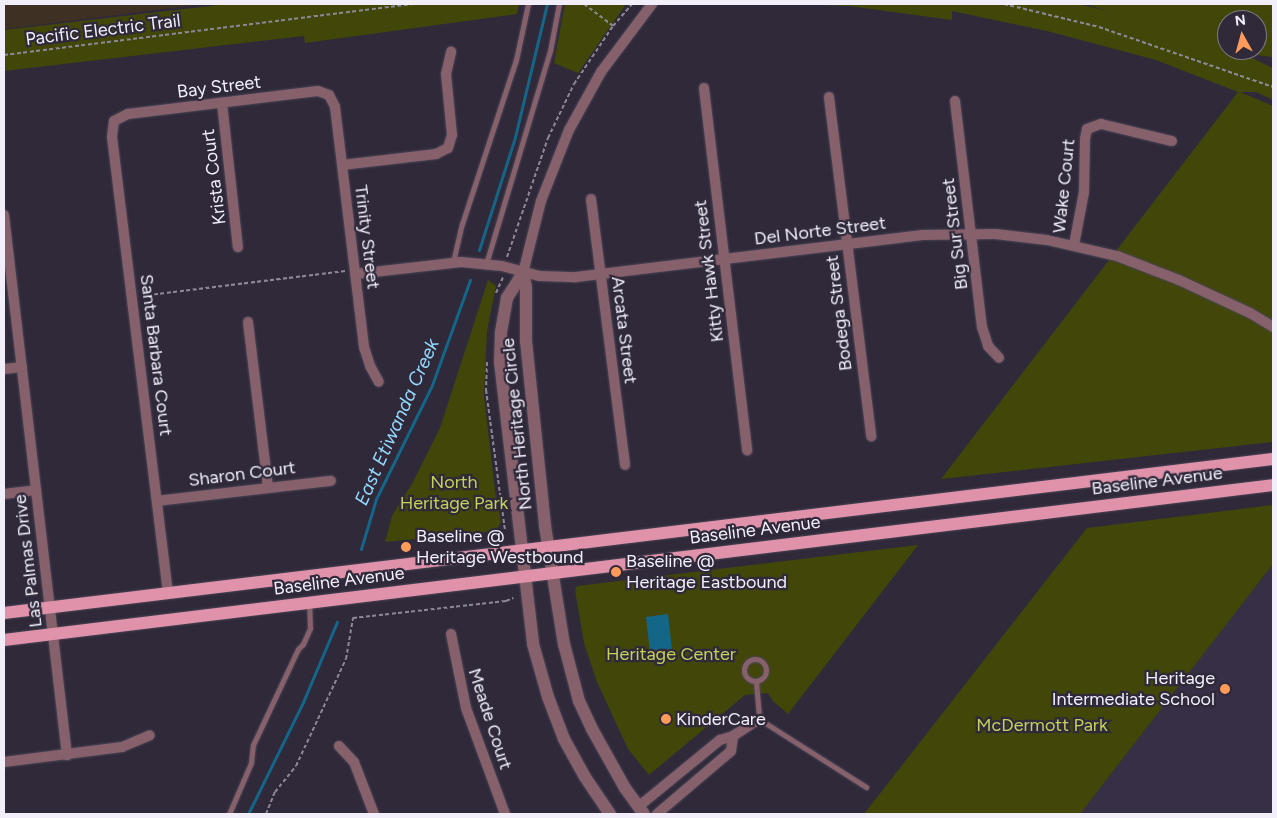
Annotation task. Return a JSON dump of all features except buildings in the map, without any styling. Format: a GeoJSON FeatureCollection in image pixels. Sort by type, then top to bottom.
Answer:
{"type":"FeatureCollection","features":[{"type":"Feature","properties":{"kind":"main road","name":"Baseline Avenue"},"geometry":{"type":"LineString","coordinates":[[4,613],[1273,459]]}},
{"type":"Feature","properties":{"kind":"main road","name":"Baseline Avenue"},"geometry":{"type":"LineString","coordinates":[[4,640],[1273,485]]}},
{"type":"Feature","properties":{"kind":"street","name":"North Heritage Circle"},"geometry":{"type":"LineString","coordinates":[[610,814],[576,762],[552,710],[533,644],[500,354],[507,298],[523,273],[541,201],[569,130],[606,66],[652,4]]}},
{"type":"Feature","properties":{"kind":"street"},"geometry":{"type":"LineString","coordinates":[[342,165],[436,154],[448,148],[452,135],[446,74],[451,52]]}},
{"type":"Feature","properties":{"kind":"street","name":"Kitty Hawk Street"},"geometry":{"type":"LineString","coordinates":[[704,88],[747,450]]}},
{"type":"Feature","properties":{"kind":"street","name":"Bay Street"},"geometry":{"type":"LineString","coordinates":[[114,121],[128,114],[318,91],[329,95]]}},
{"type":"Feature","properties":{"kind":"street","name":"Trinity Street"},"geometry":{"type":"LineString","coordinates":[[329,95],[335,107],[364,347],[370,366],[379,382]]}},
{"type":"Feature","properties":{"kind":"street","name":"Bodega Street"},"geometry":{"type":"LineString","coordinates":[[830,97],[871,436]]}},
{"type":"Feature","properties":{"kind":"street","name":"Big Sur Street"},"geometry":{"type":"LineString","coordinates":[[955,101],[984,336],[988,346],[999,358]]}},
{"type":"Feature","properties":{"kind":"street","name":"Krista Court"},"geometry":{"type":"LineString","coordinates":[[222,103],[238,247]]}},
{"type":"Feature","properties":{"kind":"street","name":"Santa Barbara Court"},"geometry":{"type":"LineString","coordinates":[[114,121],[112,137],[168,594]]}},
{"type":"Feature","properties":{"kind":"street","name":"Wake Court"},"geometry":{"type":"LineString","coordinates":[[1074,245],[1084,192],[1085,134],[1087,129],[1101,124],[1172,141]]}},
{"type":"Feature","properties":{"kind":"street","name":"Arcata Street"},"geometry":{"type":"LineString","coordinates":[[591,199],[625,465]]}},
{"type":"Feature","properties":{"kind":"street","name":"Las Palmas Drive"},"geometry":{"type":"LineString","coordinates":[[4,215],[67,755]]}},
{"type":"Feature","properties":{"kind":"street","name":"Del Norte Street"},"geometry":{"type":"LineString","coordinates":[[356,274],[457,262],[484,264],[523,273],[564,277],[601,275],[922,236],[971,233],[1008,234],[1074,245],[1117,256],[1179,280],[1250,312],[1273,327]]}},
{"type":"Feature","properties":{"kind":"street","name":"North Heritage Circle"},"geometry":{"type":"LineString","coordinates":[[523,273],[526,287],[528,359],[548,547],[564,644],[579,701],[637,812]]}},
{"type":"Feature","properties":{"kind":"street"},"geometry":{"type":"LineString","coordinates":[[248,322],[268,488]]}},
{"type":"Feature","properties":{"kind":"street"},"geometry":{"type":"LineString","coordinates":[[4,369],[22,367]]}},
{"type":"Feature","properties":{"kind":"street","name":"Sharon Court"},"geometry":{"type":"LineString","coordinates":[[158,501],[331,481]]}},
{"type":"Feature","properties":{"kind":"street"},"geometry":{"type":"LineString","coordinates":[[4,494],[36,490]]}},
{"type":"Feature","properties":{"kind":"street","name":"Meade Court"},"geometry":{"type":"LineString","coordinates":[[451,634],[466,708],[505,813]]}},
{"type":"Feature","properties":{"kind":"street"},"geometry":{"type":"LineString","coordinates":[[637,812],[720,740],[733,736],[759,719]]}},
{"type":"Feature","properties":{"kind":"street"},"geometry":{"type":"LineString","coordinates":[[4,762],[122,747],[150,735]]}},
{"type":"Feature","properties":{"kind":"street"},"geometry":{"type":"LineString","coordinates":[[657,814],[731,751],[733,736]]}},
{"type":"Feature","properties":{"kind":"street"},"geometry":{"type":"LineString","coordinates":[[339,746],[354,762],[374,814]]}},
{"type":"Feature","properties":{"kind":"lane"},"geometry":{"type":"LineString","coordinates":[[457,262],[462,224],[516,60],[528,4]]}},
{"type":"Feature","properties":{"kind":"lane"},"geometry":{"type":"LineString","coordinates":[[484,264],[550,51],[559,4]]}},
{"type":"Feature","properties":{"kind":"lane"},"geometry":{"type":"LineString","coordinates":[[229,814],[251,763],[254,745],[298,649],[303,644],[310,628],[309,603]]}},
{"type":"Feature","properties":{"kind":"lane"},"geometry":{"type":"LineString","coordinates":[[752,660],[760,660],[766,669],[763,679],[756,682],[749,680],[744,674],[744,667],[752,660]]}},
{"type":"Feature","properties":{"kind":"lane"},"geometry":{"type":"LineString","coordinates":[[756,682],[759,719],[866,787]]}},
{"type":"Feature","properties":{"kind":"path","name":"Pacific Electric Trail"},"geometry":{"type":"LineString","coordinates":[[4,55],[413,4]]}},
{"type":"Feature","properties":{"kind":"path"},"geometry":{"type":"LineString","coordinates":[[584,4],[613,26]]}},
{"type":"Feature","properties":{"kind":"path"},"geometry":{"type":"LineString","coordinates":[[508,252],[548,138],[574,84],[613,26],[632,4]]}},
{"type":"Feature","properties":{"kind":"path"},"geometry":{"type":"LineString","coordinates":[[1004,4],[1099,27],[1273,87]]}},
{"type":"Feature","properties":{"kind":"path"},"geometry":{"type":"LineString","coordinates":[[141,296],[345,271]]}},
{"type":"Feature","properties":{"kind":"path"},"geometry":{"type":"LineString","coordinates":[[266,814],[275,792],[296,766],[346,659],[353,618],[506,601],[512,598]]}},
{"type":"Feature","properties":{"kind":"shaded area"},"geometry":{"type":"Polygon","coordinates":[[[4,4],[204,4],[4,29],[4,4]]]}},
{"type":"Feature","properties":{"kind":"shaded area","name":"Heritage Intermediate School"},"geometry":{"type":"Polygon","coordinates":[[[1273,564],[1273,814],[1080,814],[1273,564]]]}},
{"type":"Feature","properties":{"kind":"green space"},"geometry":{"type":"Polygon","coordinates":[[[227,4],[519,4],[517,14],[305,43],[304,36],[4,71],[4,30],[227,4]]]}},
{"type":"Feature","properties":{"kind":"green space"},"geometry":{"type":"Polygon","coordinates":[[[565,4],[626,4],[578,73],[554,63],[565,4]]]}},
{"type":"Feature","properties":{"kind":"green space"},"geometry":{"type":"Polygon","coordinates":[[[794,4],[1078,4],[1108,11],[1085,4],[1273,4],[1273,57],[1267,56],[1267,10],[1217,10],[1217,60],[1256,60],[1273,68],[1273,100],[1256,92],[1240,92],[1273,106],[1273,442],[941,479],[1238,92],[1156,60],[1047,31],[952,11],[952,20],[849,6],[794,4]]]}},
{"type":"Feature","properties":{"kind":"green space","name":"North Heritage Park"},"geometry":{"type":"Polygon","coordinates":[[[488,280],[496,286],[487,331],[484,396],[495,491],[501,522],[496,531],[385,542],[392,516],[413,482],[440,428],[488,280]]]}},
{"type":"Feature","properties":{"kind":"green space","name":"McDermott Park"},"geometry":{"type":"Polygon","coordinates":[[[1273,505],[1273,564],[1080,814],[864,814],[1087,528],[1273,505]]]}},
{"type":"Feature","properties":{"kind":"green space","name":"Heritage Center"},"geometry":{"type":"Polygon","coordinates":[[[918,545],[788,714],[773,701],[768,693],[745,695],[649,775],[628,749],[597,682],[584,643],[575,590],[577,586],[918,545]]]}},
{"type":"Feature","properties":{"kind":"water"},"geometry":{"type":"Polygon","coordinates":[[[668,614],[672,650],[650,652],[646,617],[668,614]]]}},
{"type":"Feature","properties":{"kind":"waterway","name":"East Etiwanda Creek"},"geometry":{"type":"LineString","coordinates":[[479,250],[515,137],[547,4]]}},
{"type":"Feature","properties":{"kind":"waterway","name":"East Etiwanda Creek"},"geometry":{"type":"LineString","coordinates":[[361,549],[376,499],[432,385],[470,280]]}},
{"type":"Feature","properties":{"kind":"waterway","name":"East Etiwanda Creek"},"geometry":{"type":"LineString","coordinates":[[248,814],[303,702],[337,622]]}},
{"type":"Feature","properties":{"kind":"place","name":"Baseline @ Heritage Westbound"},"geometry":{"type":"Point","coordinates":[406,547]}},
{"type":"Feature","properties":{"kind":"place","name":"Baseline @ Heritage Eastbound"},"geometry":{"type":"Point","coordinates":[616,572]}},
{"type":"Feature","properties":{"kind":"place","name":"Heritage Intermediate School"},"geometry":{"type":"Point","coordinates":[1225,689]}},
{"type":"Feature","properties":{"kind":"place","name":"KinderCare"},"geometry":{"type":"Point","coordinates":[666,719]}}]}
